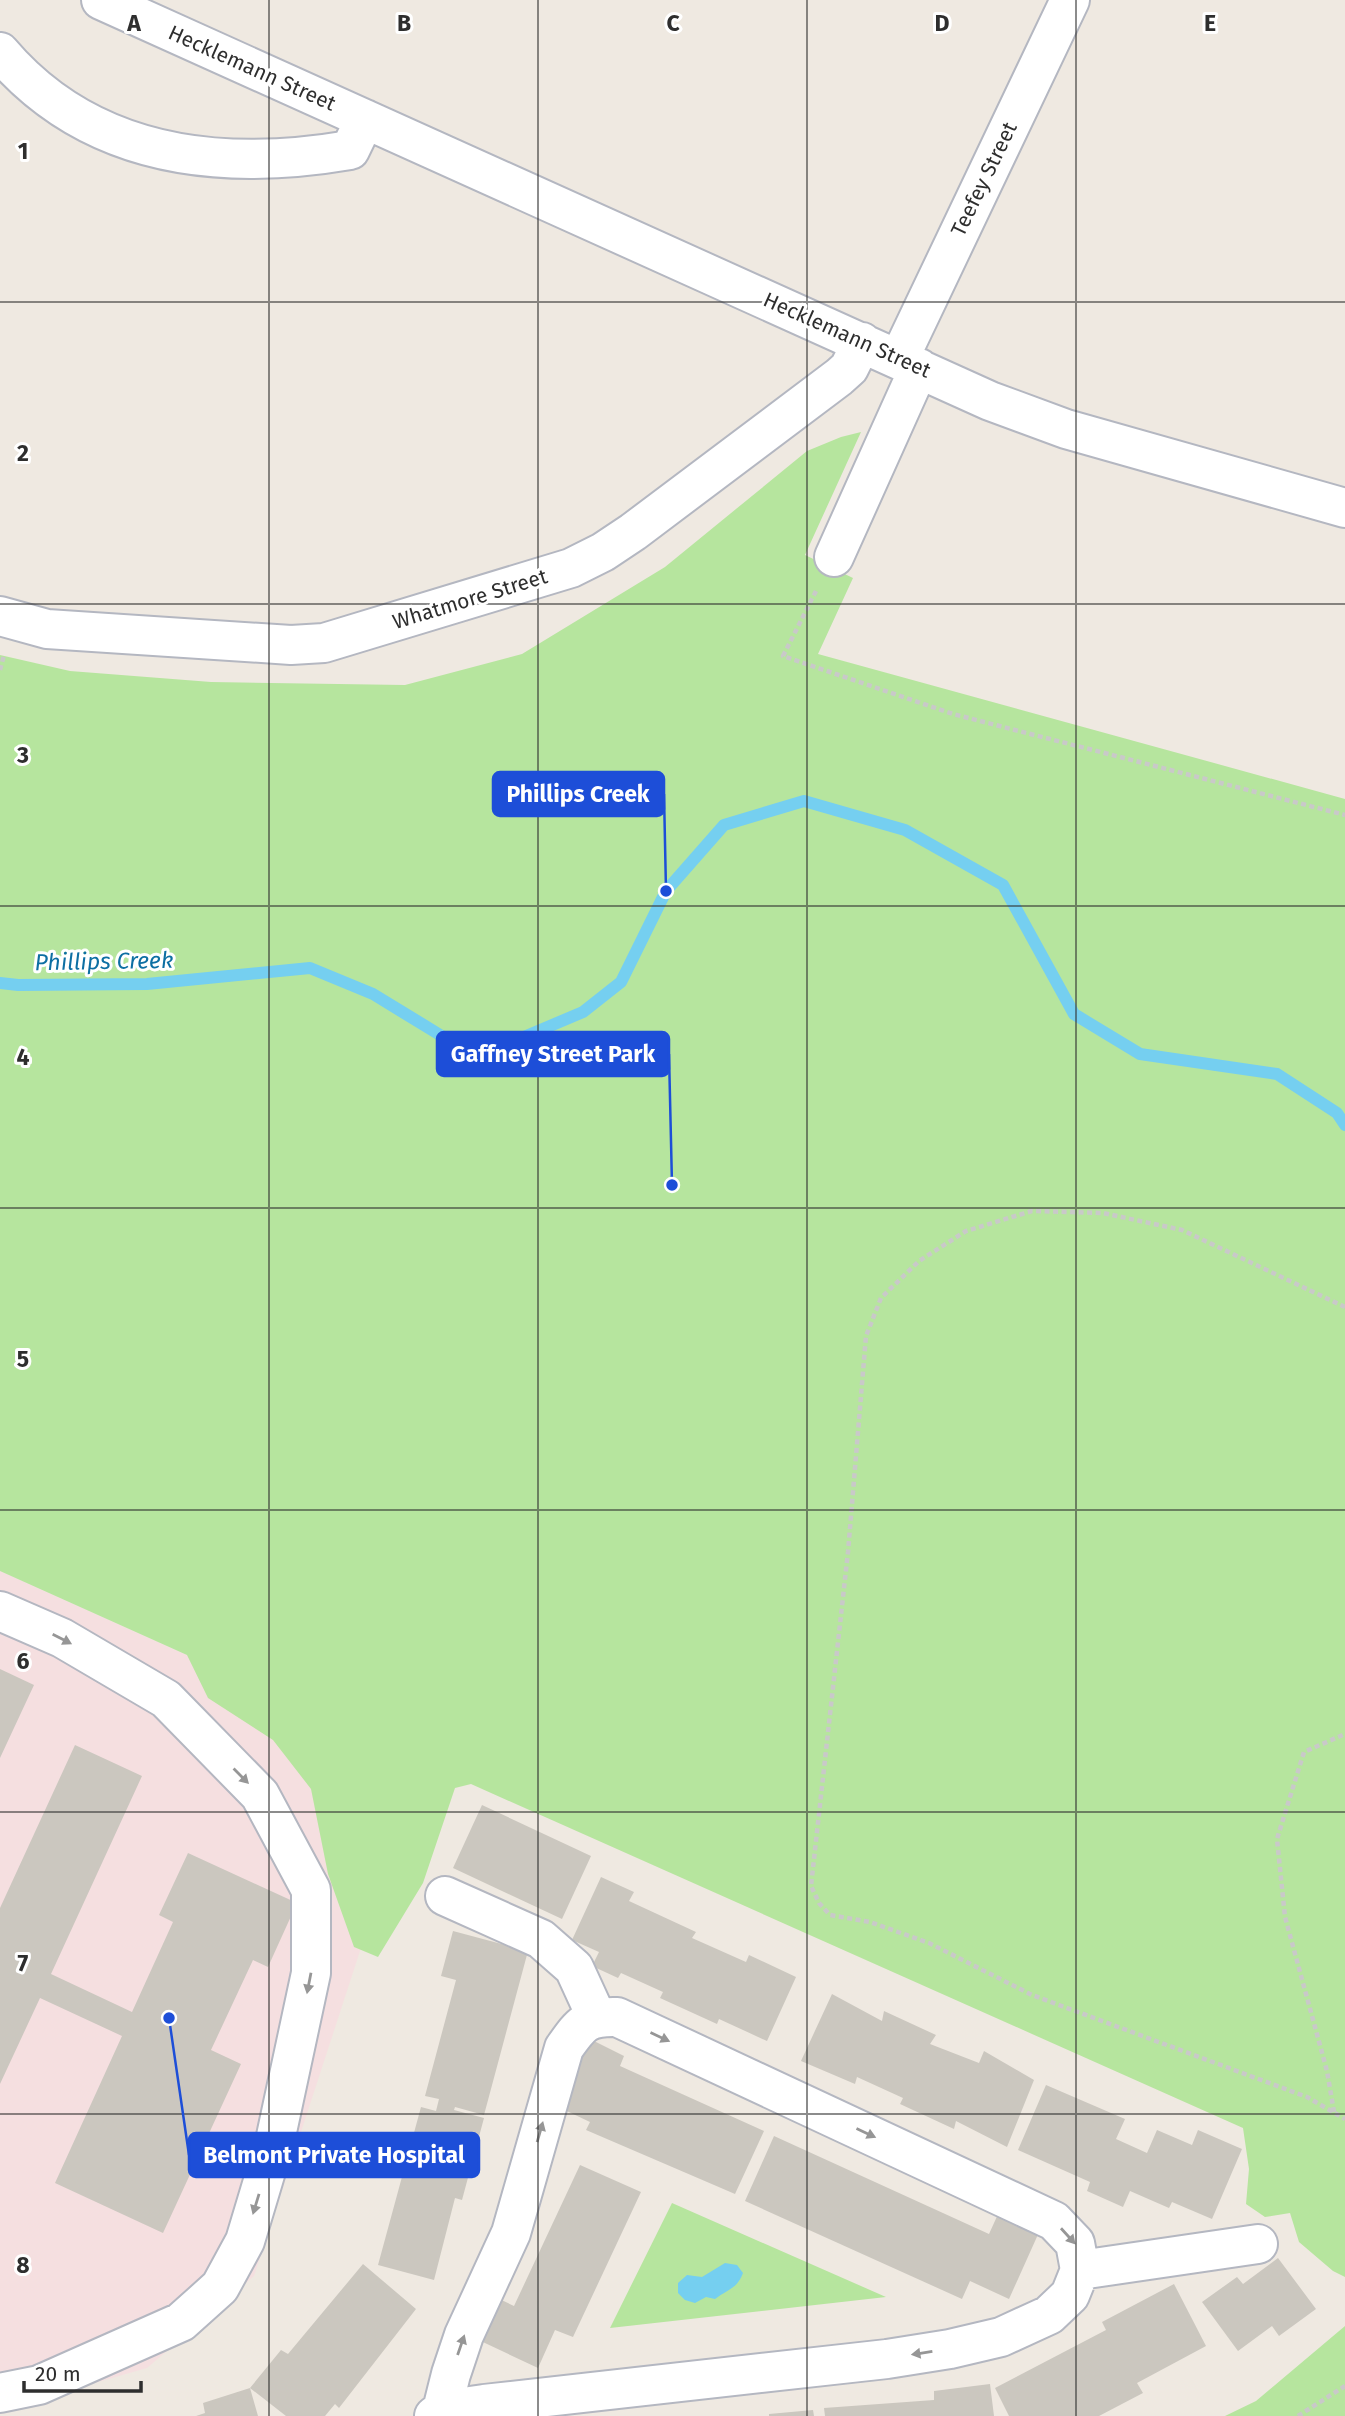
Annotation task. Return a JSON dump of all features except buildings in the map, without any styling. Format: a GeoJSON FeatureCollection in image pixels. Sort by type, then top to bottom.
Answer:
{"type":"FeatureCollection","features":[{"type":"Feature","properties":{"kind":"street","name":"Hecklemann Street"},"geometry":{"type":"LineString","coordinates":[[101,0],[990,401],[1066,429],[1345,508]]}},
{"type":"Feature","properties":{"kind":"street","name":"Teefey Street"},"geometry":{"type":"LineString","coordinates":[[834,557],[909,363],[1070,0]]}},
{"type":"Feature","properties":{"kind":"street"},"geometry":{"type":"LineString","coordinates":[[0,52],[60,108],[123,140],[205,158],[302,158],[350,150],[365,119]]}},
{"type":"Feature","properties":{"kind":"street","name":"Whatmore Street"},"geometry":{"type":"LineString","coordinates":[[0,616],[47,629],[291,645],[324,643],[571,568],[603,552],[633,532],[839,377],[849,368],[862,342]]}},
{"type":"Feature","properties":{"kind":"street"},"geometry":{"type":"LineString","coordinates":[[0,1611],[62,1638],[166,1699],[260,1795],[311,1889],[311,1973],[275,2141],[244,2241],[220,2287],[181,2322],[39,2385],[0,2393]]}},
{"type":"Feature","properties":{"kind":"street"},"geometry":{"type":"LineString","coordinates":[[445,1896],[541,1939],[573,1968],[596,2016]]}},
{"type":"Feature","properties":{"kind":"street"},"geometry":{"type":"LineString","coordinates":[[596,2016],[618,2017],[1054,2221],[1075,2243],[1080,2270],[1070,2295],[1049,2315],[1001,2337],[950,2349],[887,2359],[438,2413],[464,2335],[511,2233],[564,2048],[578,2028],[596,2016]]}},
{"type":"Feature","properties":{"kind":"street"},"geometry":{"type":"LineString","coordinates":[[1080,2270],[1258,2245]]}},
{"type":"Feature","properties":{"kind":"path"},"geometry":{"type":"LineString","coordinates":[[834,557],[783,656],[953,714],[1345,815]]}},
{"type":"Feature","properties":{"kind":"path"},"geometry":{"type":"LineString","coordinates":[[1345,1307],[1182,1230],[1103,1213],[1032,1210],[966,1231],[919,1261],[881,1298],[866,1336],[848,1552],[811,1886],[819,1903],[830,1915],[870,1922],[929,1943],[1032,1995],[1307,2096],[1345,2119]]}},
{"type":"Feature","properties":{"kind":"path"},"geometry":{"type":"LineString","coordinates":[[1334,2112],[1327,2071],[1285,1917],[1277,1839],[1304,1752],[1345,1734]]}},
{"type":"Feature","properties":{"kind":"path"},"geometry":{"type":"LineString","coordinates":[[1298,2416],[1345,2386]]}},
{"type":"Feature","properties":{"kind":"shaded area"},"geometry":{"type":"Polygon","coordinates":[[[0,1571],[422,1761],[254,2276],[147,2368],[0,2410],[0,1571]]]}},
{"type":"Feature","properties":{"kind":"green space"},"geometry":{"type":"Polygon","coordinates":[[[861,432],[805,555],[853,578],[818,654],[1345,799],[1345,2277],[1333,2271],[1299,2242],[1290,2213],[1265,2217],[1246,2204],[1249,2169],[1243,2128],[471,1784],[455,1788],[423,1883],[378,1957],[354,1947],[328,1874],[311,1789],[273,1740],[208,1698],[187,1655],[0,1571],[0,655],[70,671],[211,682],[405,685],[522,654],[665,567],[807,451],[861,432]]]}},
{"type":"Feature","properties":{"kind":"green space"},"geometry":{"type":"Polygon","coordinates":[[[672,2203],[886,2297],[610,2328],[672,2203]]]}},
{"type":"Feature","properties":{"kind":"green space"},"geometry":{"type":"Polygon","coordinates":[[[1345,2326],[1345,2416],[1225,2416],[1256,2401],[1345,2326]]]}},
{"type":"Feature","properties":{"kind":"water"},"geometry":{"type":"Polygon","coordinates":[[[725,2263],[737,2265],[743,2273],[735,2286],[715,2299],[706,2297],[695,2303],[685,2300],[678,2293],[678,2283],[687,2275],[702,2277],[725,2263]]]}},
{"type":"Feature","properties":{"kind":"waterway","name":"Phillips Creek"},"geometry":{"type":"LineString","coordinates":[[0,983],[147,984],[310,968],[373,994],[445,1038],[505,1045],[583,1012],[621,982],[666,891],[724,825],[804,801],[905,830],[1003,885],[1074,1014],[1140,1054],[1277,1074],[1337,1113],[1345,1125]]}},
{"type":"Feature","properties":{"kind":"place","name":"Phillips Creek"},"geometry":{"type":"Point","coordinates":[666,891]}},
{"type":"Feature","properties":{"kind":"place","name":"Gaffney Street Park"},"geometry":{"type":"Point","coordinates":[672,1185]}},
{"type":"Feature","properties":{"kind":"place","name":"Belmont Private Hospital"},"geometry":{"type":"Point","coordinates":[169,2018]}}]}
